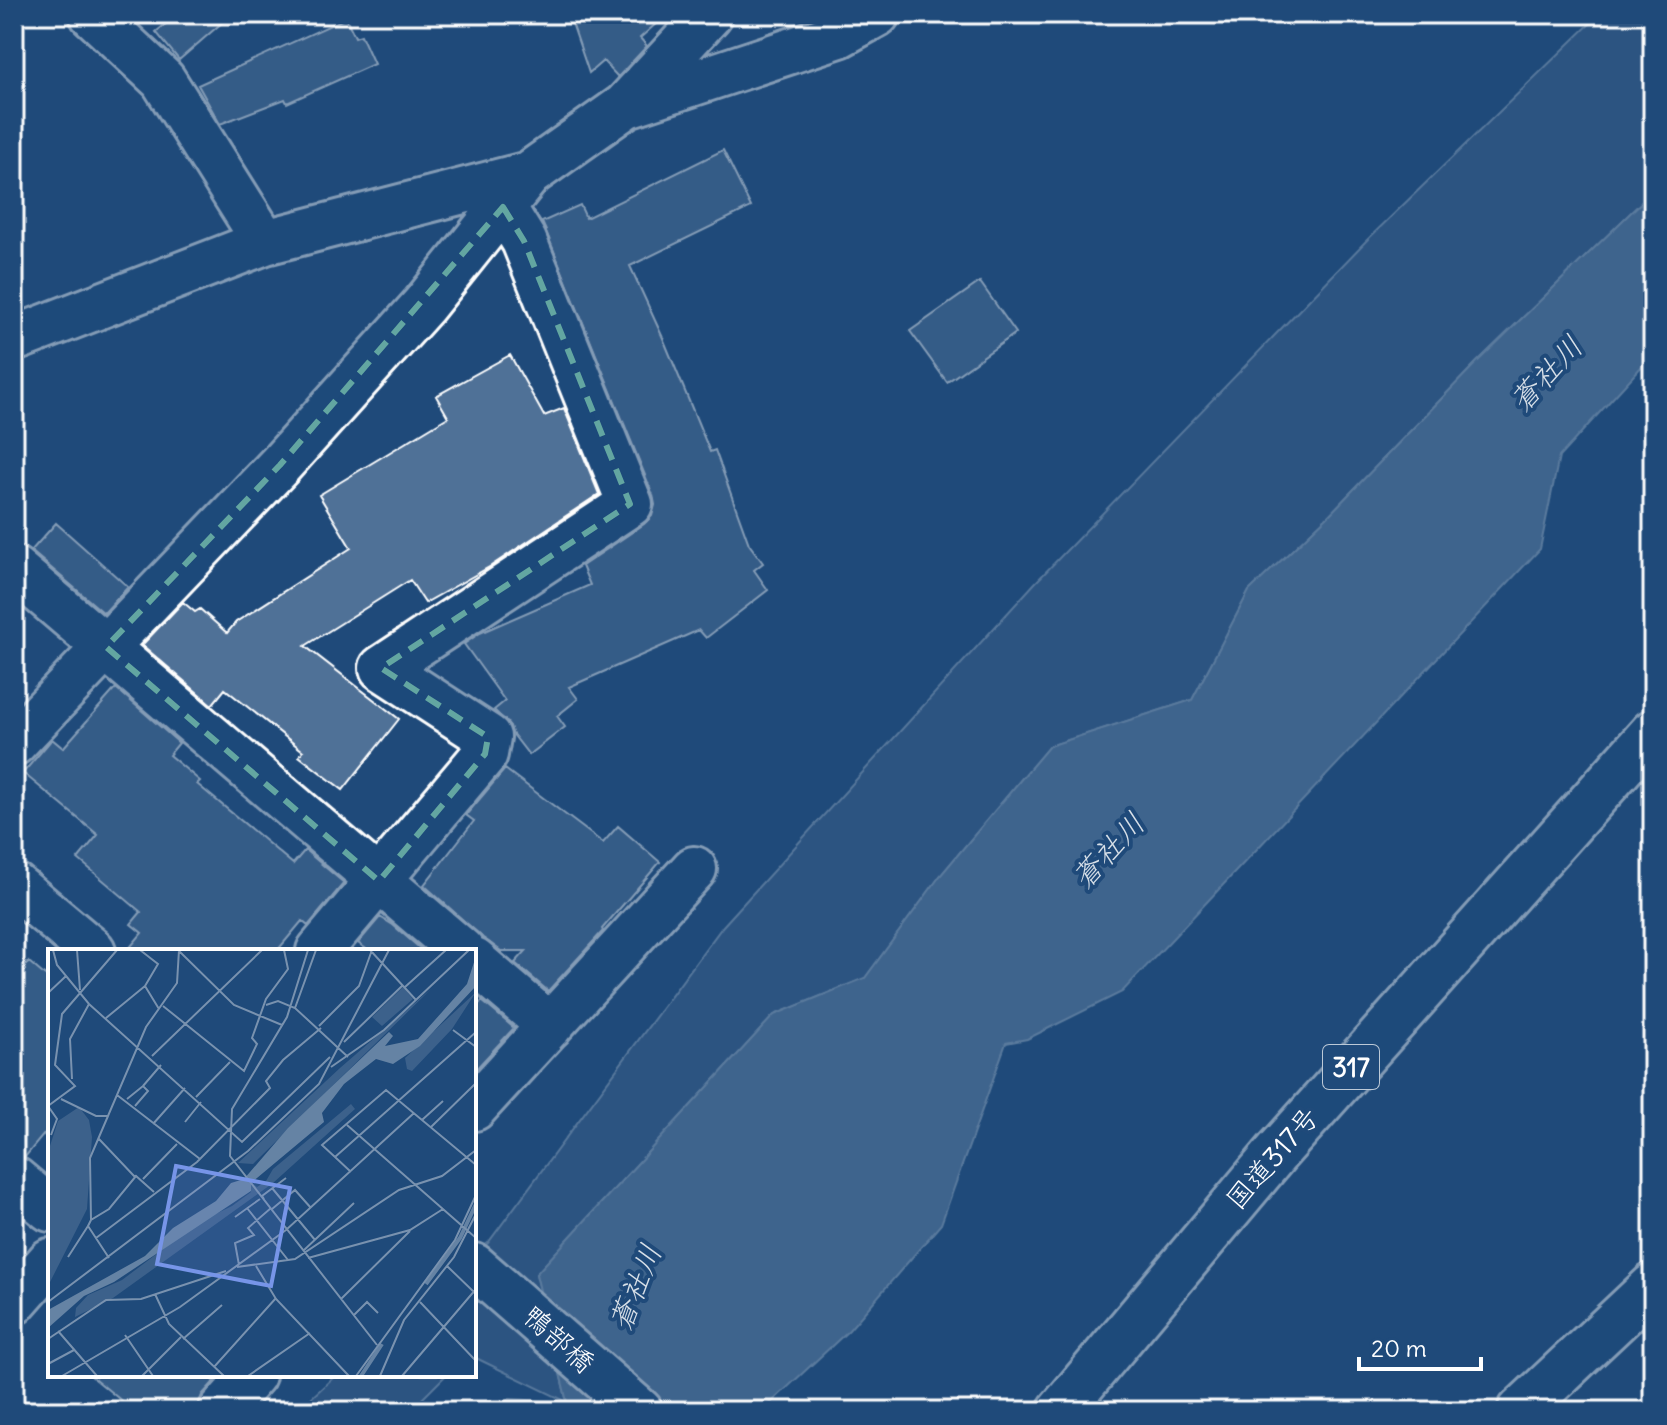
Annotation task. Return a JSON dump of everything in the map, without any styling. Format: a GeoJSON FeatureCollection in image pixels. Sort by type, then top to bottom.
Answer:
{"type":"FeatureCollection","features":[{"type":"Feature","properties":{"kind":"main road"},"geometry":{"type":"LineString","coordinates":[[92,14],[163,80],[265,242]]}},
{"type":"Feature","properties":{"kind":"main road"},"geometry":{"type":"LineString","coordinates":[[14,743],[291,454],[424,305],[516,191],[625,106],[710,14]]}},
{"type":"Feature","properties":{"kind":"main road"},"geometry":{"type":"LineString","coordinates":[[625,106],[839,35],[877,14]]}},
{"type":"Feature","properties":{"kind":"main road"},"geometry":{"type":"LineString","coordinates":[[14,339],[265,242],[516,191]]}},
{"type":"Feature","properties":{"kind":"main road"},"geometry":{"type":"LineString","coordinates":[[321,949],[485,754],[488,737],[382,668],[630,504],[524,241],[516,191]]}},
{"type":"Feature","properties":{"kind":"main road"},"geometry":{"type":"LineString","coordinates":[[14,569],[460,949]]}},
{"type":"Feature","properties":{"kind":"main road","name":"国道317号"},"geometry":{"type":"LineString","coordinates":[[1060,1411],[1288,1139],[1653,732]]}},
{"type":"Feature","properties":{"kind":"main road"},"geometry":{"type":"LineString","coordinates":[[476,1106],[694,869]]}},
{"type":"Feature","properties":{"kind":"main road"},"geometry":{"type":"LineString","coordinates":[[14,885],[91,949]]}},
{"type":"Feature","properties":{"kind":"main road"},"geometry":{"type":"LineString","coordinates":[[476,963],[550,1026]]}},
{"type":"Feature","properties":{"kind":"main road"},"geometry":{"type":"LineString","coordinates":[[14,1179],[48,1207]]}},
{"type":"Feature","properties":{"kind":"main road"},"geometry":{"type":"LineString","coordinates":[[14,1302],[48,1263]]}},
{"type":"Feature","properties":{"kind":"main road","name":"鴨部橋"},"geometry":{"type":"LineString","coordinates":[[476,1268],[640,1411]]}},
{"type":"Feature","properties":{"kind":"main road"},"geometry":{"type":"LineString","coordinates":[[1520,1411],[1653,1286]]}},
{"type":"Feature","properties":{"kind":"main road"},"geometry":{"type":"LineString","coordinates":[[221,1411],[249,1377]]}},
{"type":"Feature","properties":{"kind":"highlighted area"},"geometry":{"type":"Polygon","coordinates":[[[503,207],[524,241],[630,504],[381,668],[488,737],[485,754],[379,881],[106,647],[280,465],[503,207]]]}},
{"type":"Feature","properties":{"kind":"shaded area"},"geometry":{"type":"Polygon","coordinates":[[[1600,14],[1653,14],[1653,191],[1249,591],[1192,700],[1049,746],[940,876],[865,978],[774,1015],[536,1274],[567,1402],[476,1358],[476,1252],[488,1243],[723,926],[1035,583],[1366,241],[1600,14]]]}},
{"type":"Feature","properties":{"kind":"shaded area"},"geometry":{"type":"Polygon","coordinates":[[[334,1377],[444,1377],[410,1411],[297,1411],[334,1377]]]}},
{"type":"Feature","properties":{"kind":"water","name":"蒼社川"},"geometry":{"type":"Polygon","coordinates":[[[1653,191],[1653,354],[1559,457],[1540,549],[1122,992],[1027,1039],[1006,1043],[941,1224],[849,1330],[762,1411],[500,1411],[508,1399],[567,1402],[536,1274],[774,1015],[865,978],[940,876],[1049,746],[1192,700],[1249,591],[1653,191]]]}},
{"type":"Feature","properties":{"kind":"building"},"geometry":{"type":"Polygon","coordinates":[[[178,14],[232,14],[179,60],[156,32],[178,14]]]}},
{"type":"Feature","properties":{"kind":"building"},"geometry":{"type":"Polygon","coordinates":[[[569,14],[667,14],[640,38],[647,46],[618,77],[603,61],[589,73],[569,14]]]}},
{"type":"Feature","properties":{"kind":"building"},"geometry":{"type":"Polygon","coordinates":[[[346,18],[355,37],[361,35],[374,64],[287,103],[285,99],[220,124],[198,85],[346,18]]]}},
{"type":"Feature","properties":{"kind":"building"},"geometry":{"type":"Polygon","coordinates":[[[723,150],[751,207],[630,266],[710,452],[715,450],[749,544],[763,563],[754,570],[768,590],[706,638],[699,630],[569,687],[578,699],[557,716],[565,727],[529,755],[510,726],[494,710],[505,701],[464,644],[480,633],[590,585],[582,566],[644,524],[652,516],[655,505],[542,222],[580,205],[586,218],[723,150]]]}},
{"type":"Feature","properties":{"kind":"building"},"geometry":{"type":"Polygon","coordinates":[[[980,282],[1016,333],[947,382],[910,331],[980,282]]]}},
{"type":"Feature","properties":{"kind":"building"},"geometry":{"type":"Polygon","coordinates":[[[510,355],[544,416],[564,408],[599,494],[491,566],[425,603],[410,580],[305,646],[399,719],[343,790],[299,756],[303,751],[225,689],[212,705],[142,645],[183,602],[195,612],[200,609],[227,633],[236,622],[351,548],[319,495],[448,417],[436,396],[510,355]]]}},
{"type":"Feature","properties":{"kind":"building"},"geometry":{"type":"Polygon","coordinates":[[[56,523],[128,587],[104,613],[31,551],[56,523]]]}},
{"type":"Feature","properties":{"kind":"building"},"geometry":{"type":"Polygon","coordinates":[[[116,688],[179,743],[169,755],[200,781],[197,784],[293,864],[305,850],[344,883],[308,926],[302,921],[279,949],[129,949],[142,933],[131,924],[141,912],[78,859],[98,835],[23,773],[52,739],[63,748],[116,688]]]}},
{"type":"Feature","properties":{"kind":"building"},"geometry":{"type":"Polygon","coordinates":[[[505,769],[603,843],[618,826],[660,862],[548,991],[515,963],[526,951],[501,951],[424,885],[474,821],[466,815],[505,769]]]}},
{"type":"Feature","properties":{"kind":"building"},"geometry":{"type":"Polygon","coordinates":[[[380,917],[421,949],[366,949],[358,943],[380,917]]]}},
{"type":"Feature","properties":{"kind":"building"},"geometry":{"type":"Polygon","coordinates":[[[29,962],[48,978],[48,1129],[25,1157],[14,1155],[14,979],[29,962]]]}},
{"type":"Feature","properties":{"kind":"building"},"geometry":{"type":"Polygon","coordinates":[[[482,1001],[514,1028],[476,1069],[476,1007],[482,1001]]]}},
{"type":"Feature","properties":{"kind":"building"},"geometry":{"type":"Polygon","coordinates":[[[92,1377],[218,1377],[202,1395],[197,1411],[134,1411],[92,1377]]]}}]}
